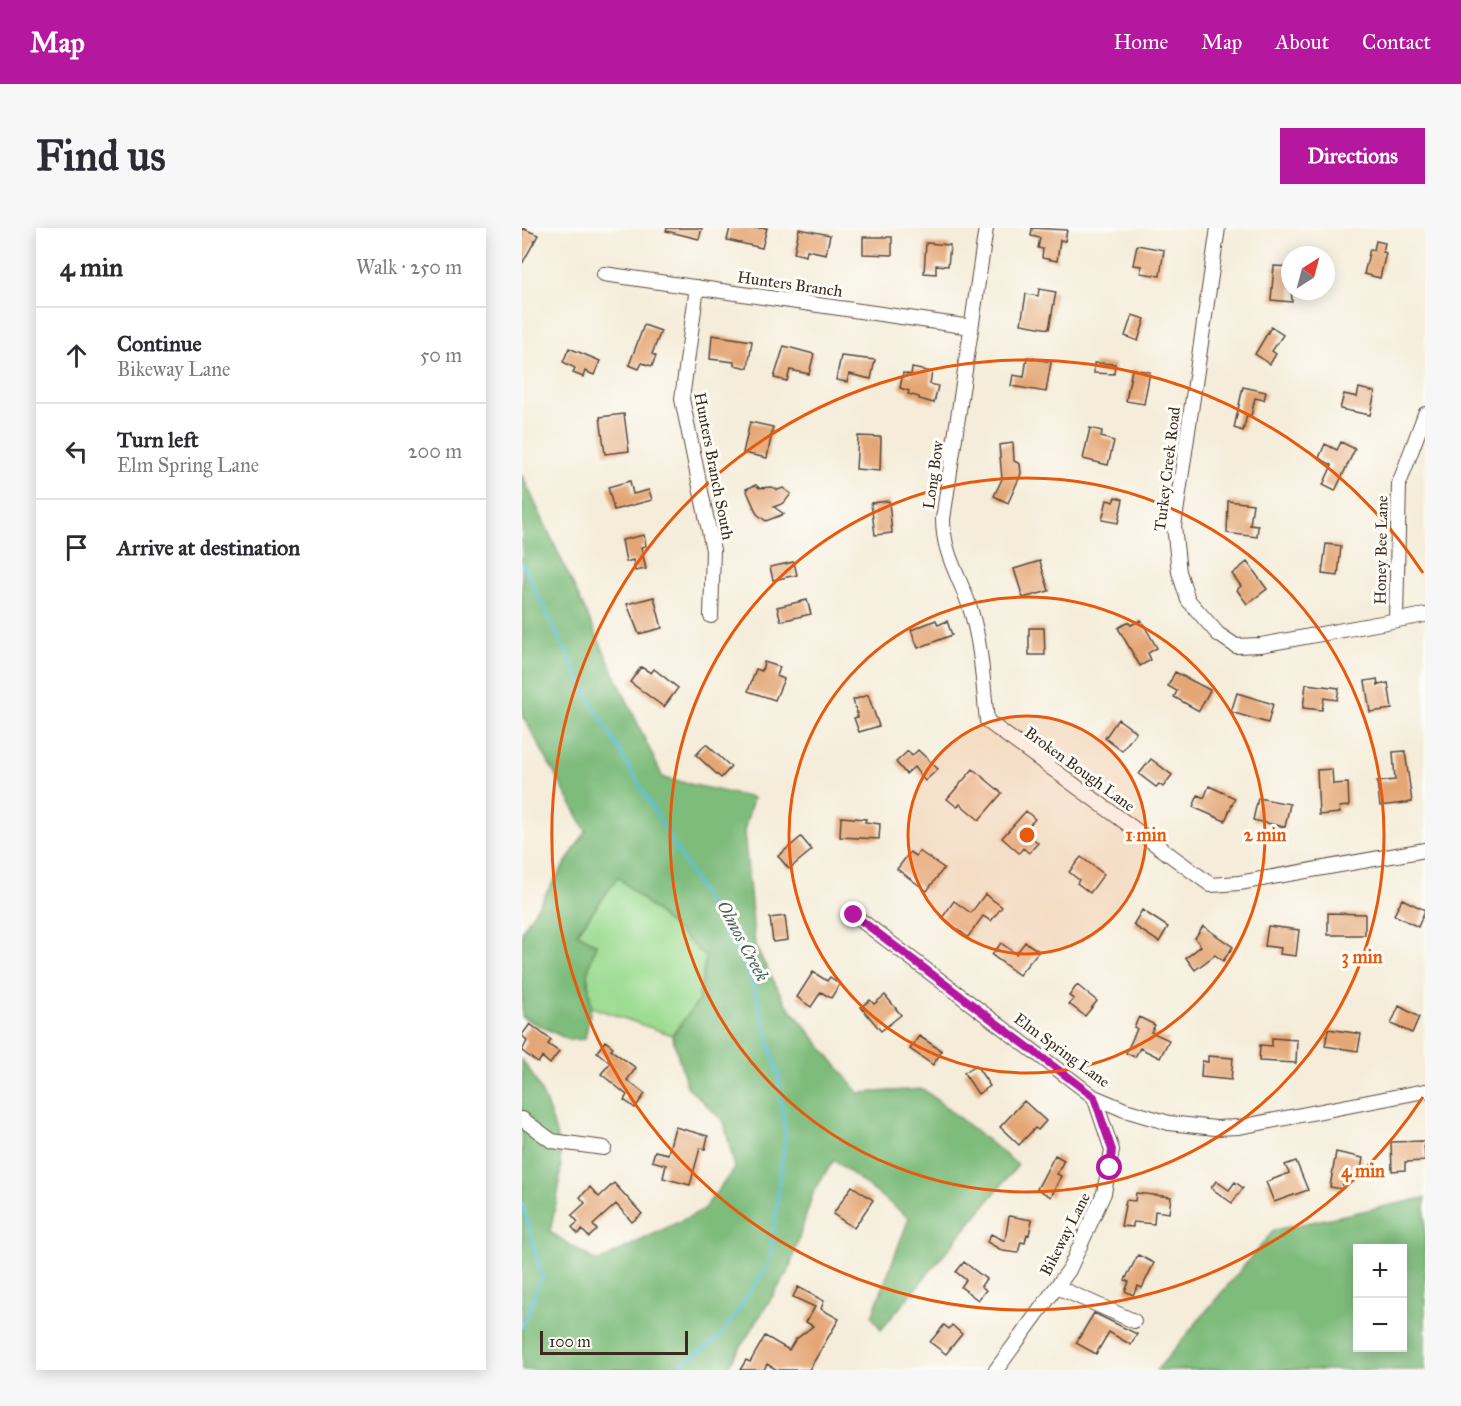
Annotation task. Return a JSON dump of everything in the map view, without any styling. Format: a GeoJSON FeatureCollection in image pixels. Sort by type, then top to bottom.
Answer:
{"type":"FeatureCollection","features":[{"type":"Feature","properties":{"kind":"street","name":"Long Bow"},"geometry":{"type":"LineString","coordinates":[[986,228],[943,519],[943,540],[970,609],[978,637],[987,722]]}},
{"type":"Feature","properties":{"kind":"street","name":"Turkey Creek Road"},"geometry":{"type":"LineString","coordinates":[[1218,228],[1174,526],[1179,572],[1188,600],[1218,634],[1236,646],[1261,645],[1425,615]]}},
{"type":"Feature","properties":{"kind":"street","name":"Hunters Branch"},"geometry":{"type":"LineString","coordinates":[[604,274],[971,327]]}},
{"type":"Feature","properties":{"kind":"street","name":"Hunters Branch South"},"geometry":{"type":"LineString","coordinates":[[697,287],[682,399],[713,550],[715,568],[711,616]]}},
{"type":"Feature","properties":{"kind":"street","name":"Honey Bee Lane"},"geometry":{"type":"LineString","coordinates":[[1396,620],[1399,484],[1425,414]]}},
{"type":"Feature","properties":{"kind":"street","name":"Broken Bough Lane"},"geometry":{"type":"LineString","coordinates":[[987,722],[1211,885],[1239,883],[1425,850]]}},
{"type":"Feature","properties":{"kind":"street","name":"Elm Spring Lane"},"geometry":{"type":"LineString","coordinates":[[854,915],[1094,1097],[1125,1110],[1168,1123],[1215,1128],[1239,1127],[1425,1091]]}},
{"type":"Feature","properties":{"kind":"street","name":"Bikeway Lane"},"geometry":{"type":"LineString","coordinates":[[996,1370],[1069,1270],[1092,1222],[1110,1168],[1112,1150],[1094,1097]]}},
{"type":"Feature","properties":{"kind":"street"},"geometry":{"type":"LineString","coordinates":[[522,1119],[552,1141],[604,1148]]}},
{"type":"Feature","properties":{"kind":"street"},"geometry":{"type":"LineString","coordinates":[[1057,1287],[1134,1321]]}},
{"type":"Feature","properties":{"kind":"green space"},"geometry":{"type":"Polygon","coordinates":[[[522,475],[663,778],[753,798],[744,831],[755,946],[785,1002],[859,1093],[923,1089],[1018,1165],[881,1330],[872,1316],[909,1218],[834,1160],[814,1190],[789,1270],[726,1370],[522,1370],[522,1060],[545,1100],[559,1148],[559,1184],[550,1232],[597,1262],[703,1210],[735,1168],[724,1122],[687,1086],[672,1035],[698,1002],[706,957],[618,877],[577,933],[596,944],[587,973],[591,1007],[585,1039],[569,1040],[522,1017],[522,931],[586,831],[522,714],[522,475]]]}},
{"type":"Feature","properties":{"kind":"green space"},"geometry":{"type":"Polygon","coordinates":[[[618,877],[706,957],[698,1002],[672,1035],[591,1007],[587,973],[596,944],[577,933],[618,877]]]}},
{"type":"Feature","properties":{"kind":"green space"},"geometry":{"type":"Polygon","coordinates":[[[1425,1198],[1425,1370],[1157,1370],[1274,1230],[1425,1198]]]}},
{"type":"Feature","properties":{"kind":"building"},"geometry":{"type":"Polygon","coordinates":[[[522,228],[538,235],[522,264],[522,228]]]}},
{"type":"Feature","properties":{"kind":"building"},"geometry":{"type":"Polygon","coordinates":[[[667,228],[702,228],[699,239],[666,231],[667,228]]]}},
{"type":"Feature","properties":{"kind":"building"},"geometry":{"type":"Polygon","coordinates":[[[730,228],[767,228],[762,248],[727,240],[730,228]]]}},
{"type":"Feature","properties":{"kind":"building"},"geometry":{"type":"Polygon","coordinates":[[[1032,228],[1067,230],[1065,241],[1060,240],[1057,261],[1042,258],[1043,249],[1038,248],[1040,238],[1031,236],[1032,228]]]}},
{"type":"Feature","properties":{"kind":"building"},"geometry":{"type":"Polygon","coordinates":[[[799,229],[830,235],[826,254],[807,250],[806,256],[794,253],[799,229]]]}},
{"type":"Feature","properties":{"kind":"building"},"geometry":{"type":"Polygon","coordinates":[[[863,237],[892,237],[892,255],[863,254],[863,237]]]}},
{"type":"Feature","properties":{"kind":"building"},"geometry":{"type":"Polygon","coordinates":[[[1376,241],[1385,243],[1383,252],[1386,253],[1380,278],[1364,274],[1370,249],[1374,250],[1376,241]]]}},
{"type":"Feature","properties":{"kind":"building"},"geometry":{"type":"Polygon","coordinates":[[[926,243],[950,245],[948,266],[936,265],[936,274],[924,273],[926,243]]]}},
{"type":"Feature","properties":{"kind":"building"},"geometry":{"type":"Polygon","coordinates":[[[1137,245],[1164,250],[1160,276],[1140,273],[1142,266],[1133,265],[1137,245]]]}},
{"type":"Feature","properties":{"kind":"building"},"geometry":{"type":"Polygon","coordinates":[[[1274,266],[1281,266],[1281,300],[1292,300],[1292,302],[1271,300],[1274,266]]]}},
{"type":"Feature","properties":{"kind":"building"},"geometry":{"type":"Polygon","coordinates":[[[1039,289],[1056,292],[1049,329],[1021,324],[1026,294],[1038,296],[1039,289]]]}},
{"type":"Feature","properties":{"kind":"building"},"geometry":{"type":"Polygon","coordinates":[[[1132,315],[1145,319],[1138,341],[1125,336],[1132,315]]]}},
{"type":"Feature","properties":{"kind":"building"},"geometry":{"type":"Polygon","coordinates":[[[644,325],[661,331],[652,354],[656,356],[652,366],[642,363],[639,369],[629,365],[644,325]]]}},
{"type":"Feature","properties":{"kind":"building"},"geometry":{"type":"Polygon","coordinates":[[[1271,327],[1283,335],[1272,351],[1276,354],[1270,364],[1255,354],[1271,327]]]}},
{"type":"Feature","properties":{"kind":"building"},"geometry":{"type":"Polygon","coordinates":[[[712,335],[752,341],[748,368],[734,365],[734,362],[710,359],[712,335]]]}},
{"type":"Feature","properties":{"kind":"building"},"geometry":{"type":"Polygon","coordinates":[[[784,346],[814,354],[809,374],[790,370],[787,381],[774,378],[784,346]]]}},
{"type":"Feature","properties":{"kind":"building"},"geometry":{"type":"Polygon","coordinates":[[[569,348],[600,361],[594,375],[585,371],[583,377],[573,373],[575,368],[563,362],[569,348]]]}},
{"type":"Feature","properties":{"kind":"building"},"geometry":{"type":"Polygon","coordinates":[[[841,356],[875,360],[871,379],[849,374],[847,382],[836,380],[841,356]]]}},
{"type":"Feature","properties":{"kind":"building"},"geometry":{"type":"Polygon","coordinates":[[[1027,357],[1051,362],[1046,392],[1011,386],[1013,375],[1024,377],[1027,357]]]}},
{"type":"Feature","properties":{"kind":"building"},"geometry":{"type":"Polygon","coordinates":[[[1094,363],[1115,364],[1114,374],[1094,373],[1094,363]]]}},
{"type":"Feature","properties":{"kind":"building"},"geometry":{"type":"Polygon","coordinates":[[[912,368],[932,372],[930,384],[938,386],[934,403],[919,399],[919,397],[908,394],[909,391],[900,388],[903,373],[911,375],[912,368]]]}},
{"type":"Feature","properties":{"kind":"building"},"geometry":{"type":"Polygon","coordinates":[[[1132,369],[1150,372],[1144,404],[1126,401],[1132,369]]]}},
{"type":"Feature","properties":{"kind":"building"},"geometry":{"type":"Polygon","coordinates":[[[1243,387],[1266,392],[1264,400],[1255,398],[1251,416],[1247,415],[1243,431],[1234,428],[1243,387]]]}},
{"type":"Feature","properties":{"kind":"building"},"geometry":{"type":"Polygon","coordinates":[[[1359,388],[1375,392],[1370,415],[1340,409],[1344,394],[1357,397],[1359,388]]]}},
{"type":"Feature","properties":{"kind":"building"},"geometry":{"type":"Polygon","coordinates":[[[624,414],[629,451],[605,454],[600,417],[624,414]]]}},
{"type":"Feature","properties":{"kind":"building"},"geometry":{"type":"Polygon","coordinates":[[[750,422],[773,427],[767,458],[743,453],[750,422]]]}},
{"type":"Feature","properties":{"kind":"building"},"geometry":{"type":"Polygon","coordinates":[[[1090,428],[1102,431],[1101,437],[1114,441],[1108,465],[1083,459],[1090,428]]]}},
{"type":"Feature","properties":{"kind":"building"},"geometry":{"type":"Polygon","coordinates":[[[858,436],[881,437],[880,471],[856,469],[858,436]]]}},
{"type":"Feature","properties":{"kind":"building"},"geometry":{"type":"Polygon","coordinates":[[[1341,442],[1355,449],[1335,491],[1323,485],[1332,465],[1319,458],[1325,444],[1337,450],[1341,442]]]}},
{"type":"Feature","properties":{"kind":"building"},"geometry":{"type":"Polygon","coordinates":[[[1013,443],[1014,461],[1020,464],[1021,474],[1008,503],[994,496],[1002,479],[999,445],[1013,443]]]}},
{"type":"Feature","properties":{"kind":"building"},"geometry":{"type":"Polygon","coordinates":[[[630,481],[633,494],[649,490],[652,500],[614,510],[608,487],[630,481]]]}},
{"type":"Feature","properties":{"kind":"building"},"geometry":{"type":"Polygon","coordinates":[[[756,485],[759,488],[772,487],[778,490],[783,488],[791,494],[784,503],[774,507],[784,514],[766,521],[757,514],[746,489],[756,485]]]}},
{"type":"Feature","properties":{"kind":"building"},"geometry":{"type":"Polygon","coordinates":[[[1115,497],[1123,499],[1118,523],[1102,520],[1107,500],[1114,502],[1115,497]]]}},
{"type":"Feature","properties":{"kind":"building"},"geometry":{"type":"Polygon","coordinates":[[[889,501],[892,533],[875,535],[871,503],[889,501]]]}},
{"type":"Feature","properties":{"kind":"building"},"geometry":{"type":"Polygon","coordinates":[[[1228,501],[1253,504],[1250,525],[1258,526],[1257,537],[1227,533],[1228,501]]]}},
{"type":"Feature","properties":{"kind":"building"},"geometry":{"type":"Polygon","coordinates":[[[644,535],[646,546],[641,547],[646,569],[635,571],[633,560],[626,562],[622,540],[644,535]]]}},
{"type":"Feature","properties":{"kind":"building"},"geometry":{"type":"Polygon","coordinates":[[[1326,544],[1341,546],[1338,576],[1322,574],[1326,544]]]}},
{"type":"Feature","properties":{"kind":"building"},"geometry":{"type":"Polygon","coordinates":[[[1040,561],[1049,591],[1023,598],[1014,569],[1040,561]]]}},
{"type":"Feature","properties":{"kind":"building"},"geometry":{"type":"Polygon","coordinates":[[[794,562],[797,575],[773,580],[770,567],[794,562]]]}},
{"type":"Feature","properties":{"kind":"building"},"geometry":{"type":"Polygon","coordinates":[[[1247,562],[1267,589],[1247,604],[1237,590],[1241,586],[1232,574],[1247,562]]]}},
{"type":"Feature","properties":{"kind":"building"},"geometry":{"type":"Polygon","coordinates":[[[654,597],[662,628],[639,634],[627,604],[654,597]]]}},
{"type":"Feature","properties":{"kind":"building"},"geometry":{"type":"Polygon","coordinates":[[[807,600],[811,614],[781,621],[777,607],[807,600]]]}},
{"type":"Feature","properties":{"kind":"building"},"geometry":{"type":"Polygon","coordinates":[[[936,620],[938,625],[947,621],[952,635],[918,648],[911,630],[936,620]]]}},
{"type":"Feature","properties":{"kind":"building"},"geometry":{"type":"Polygon","coordinates":[[[1141,620],[1157,648],[1148,653],[1151,660],[1140,666],[1118,628],[1128,622],[1131,625],[1141,620]]]}},
{"type":"Feature","properties":{"kind":"building"},"geometry":{"type":"Polygon","coordinates":[[[1029,628],[1044,628],[1045,655],[1029,655],[1029,628]]]}},
{"type":"Feature","properties":{"kind":"building"},"geometry":{"type":"Polygon","coordinates":[[[764,662],[780,667],[777,676],[784,679],[775,700],[748,691],[756,669],[762,671],[764,662]]]}},
{"type":"Feature","properties":{"kind":"building"},"geometry":{"type":"Polygon","coordinates":[[[641,667],[651,673],[654,669],[678,688],[664,707],[630,682],[641,667]]]}},
{"type":"Feature","properties":{"kind":"building"},"geometry":{"type":"Polygon","coordinates":[[[1175,672],[1210,690],[1199,711],[1174,697],[1177,691],[1168,686],[1175,672]]]}},
{"type":"Feature","properties":{"kind":"building"},"geometry":{"type":"Polygon","coordinates":[[[1377,679],[1378,685],[1388,683],[1392,709],[1370,712],[1365,681],[1377,679]]]}},
{"type":"Feature","properties":{"kind":"building"},"geometry":{"type":"Polygon","coordinates":[[[1306,684],[1339,688],[1337,700],[1324,698],[1322,710],[1303,708],[1306,684]]]}},
{"type":"Feature","properties":{"kind":"building"},"geometry":{"type":"Polygon","coordinates":[[[1237,693],[1273,704],[1268,723],[1231,712],[1237,693]]]}},
{"type":"Feature","properties":{"kind":"building"},"geometry":{"type":"Polygon","coordinates":[[[868,695],[879,726],[859,732],[854,718],[858,717],[853,700],[868,695]]]}},
{"type":"Feature","properties":{"kind":"building"},"geometry":{"type":"Polygon","coordinates":[[[1118,719],[1136,732],[1122,751],[1105,738],[1118,719]]]}},
{"type":"Feature","properties":{"kind":"building"},"geometry":{"type":"Polygon","coordinates":[[[706,744],[731,767],[721,778],[696,755],[706,744]]]}},
{"type":"Feature","properties":{"kind":"building"},"geometry":{"type":"Polygon","coordinates":[[[918,750],[938,769],[925,781],[914,767],[906,774],[896,762],[908,751],[912,756],[918,750]]]}},
{"type":"Feature","properties":{"kind":"building"},"geometry":{"type":"Polygon","coordinates":[[[1405,751],[1412,802],[1380,806],[1377,782],[1395,780],[1393,752],[1405,751]]]}},
{"type":"Feature","properties":{"kind":"building"},"geometry":{"type":"Polygon","coordinates":[[[1151,759],[1172,775],[1163,787],[1159,784],[1156,787],[1139,774],[1151,759]]]}},
{"type":"Feature","properties":{"kind":"building"},"geometry":{"type":"Polygon","coordinates":[[[973,769],[1002,793],[979,820],[960,804],[957,807],[947,799],[973,769]]]}},
{"type":"Feature","properties":{"kind":"building"},"geometry":{"type":"Polygon","coordinates":[[[1332,769],[1333,784],[1348,783],[1349,806],[1339,807],[1340,813],[1319,815],[1317,770],[1332,769]]]}},
{"type":"Feature","properties":{"kind":"building"},"geometry":{"type":"Polygon","coordinates":[[[1209,786],[1235,798],[1225,821],[1193,807],[1198,795],[1204,798],[1209,786]]]}},
{"type":"Feature","properties":{"kind":"building"},"geometry":{"type":"Polygon","coordinates":[[[1258,798],[1290,804],[1285,827],[1253,820],[1258,798]]]}},
{"type":"Feature","properties":{"kind":"building"},"geometry":{"type":"Polygon","coordinates":[[[1026,811],[1035,819],[1024,831],[1038,843],[1029,853],[1023,848],[1019,853],[1002,838],[1026,811]]]}},
{"type":"Feature","properties":{"kind":"building"},"geometry":{"type":"Polygon","coordinates":[[[841,817],[866,819],[865,822],[880,824],[879,839],[840,837],[841,817]]]}},
{"type":"Feature","properties":{"kind":"building"},"geometry":{"type":"Polygon","coordinates":[[[801,837],[812,850],[789,869],[778,856],[801,837]]]}},
{"type":"Feature","properties":{"kind":"building"},"geometry":{"type":"Polygon","coordinates":[[[919,851],[944,868],[927,891],[897,869],[910,852],[916,856],[919,851]]]}},
{"type":"Feature","properties":{"kind":"building"},"geometry":{"type":"Polygon","coordinates":[[[1081,857],[1104,874],[1090,893],[1077,883],[1079,880],[1069,872],[1081,857]]]}},
{"type":"Feature","properties":{"kind":"building"},"geometry":{"type":"Polygon","coordinates":[[[985,894],[1002,907],[991,921],[983,916],[968,937],[942,918],[954,901],[971,913],[985,894]]]}},
{"type":"Feature","properties":{"kind":"building"},"geometry":{"type":"Polygon","coordinates":[[[1402,899],[1425,910],[1418,927],[1394,915],[1402,899]]]}},
{"type":"Feature","properties":{"kind":"building"},"geometry":{"type":"Polygon","coordinates":[[[1142,910],[1168,927],[1159,942],[1133,925],[1142,910]]]}},
{"type":"Feature","properties":{"kind":"building"},"geometry":{"type":"Polygon","coordinates":[[[1328,913],[1365,914],[1365,935],[1328,935],[1328,913]]]}},
{"type":"Feature","properties":{"kind":"building"},"geometry":{"type":"Polygon","coordinates":[[[785,916],[788,940],[773,942],[770,918],[785,916]]]}},
{"type":"Feature","properties":{"kind":"building"},"geometry":{"type":"Polygon","coordinates":[[[1203,926],[1233,947],[1223,961],[1215,955],[1195,970],[1186,958],[1201,946],[1195,938],[1203,926]]]}},
{"type":"Feature","properties":{"kind":"building"},"geometry":{"type":"Polygon","coordinates":[[[1268,926],[1299,930],[1296,956],[1280,954],[1281,948],[1265,946],[1268,926]]]}},
{"type":"Feature","properties":{"kind":"building"},"geometry":{"type":"Polygon","coordinates":[[[1025,942],[1039,951],[1019,975],[992,955],[1001,943],[1016,954],[1025,942]]]}},
{"type":"Feature","properties":{"kind":"building"},"geometry":{"type":"Polygon","coordinates":[[[813,972],[827,981],[830,977],[840,984],[831,998],[821,992],[811,1007],[797,997],[813,972]]]}},
{"type":"Feature","properties":{"kind":"building"},"geometry":{"type":"Polygon","coordinates":[[[1077,985],[1097,1001],[1085,1016],[1069,1004],[1074,999],[1069,996],[1077,985]]]}},
{"type":"Feature","properties":{"kind":"building"},"geometry":{"type":"Polygon","coordinates":[[[885,995],[901,1015],[881,1031],[861,1007],[870,1000],[874,1004],[885,995]]]}},
{"type":"Feature","properties":{"kind":"building"},"geometry":{"type":"Polygon","coordinates":[[[1399,1006],[1419,1017],[1412,1033],[1391,1024],[1399,1006]]]}},
{"type":"Feature","properties":{"kind":"building"},"geometry":{"type":"Polygon","coordinates":[[[1139,1017],[1155,1025],[1151,1032],[1169,1040],[1160,1058],[1140,1048],[1135,1057],[1126,1053],[1137,1029],[1134,1027],[1139,1017]]]}},
{"type":"Feature","properties":{"kind":"building"},"geometry":{"type":"Polygon","coordinates":[[[530,1024],[551,1040],[548,1044],[559,1052],[550,1064],[542,1057],[538,1063],[522,1051],[527,1041],[522,1035],[530,1024]]]}},
{"type":"Feature","properties":{"kind":"building"},"geometry":{"type":"Polygon","coordinates":[[[1328,1029],[1361,1034],[1358,1051],[1325,1046],[1328,1029]]]}},
{"type":"Feature","properties":{"kind":"building"},"geometry":{"type":"Polygon","coordinates":[[[919,1036],[942,1051],[933,1065],[910,1049],[919,1036]]]}},
{"type":"Feature","properties":{"kind":"building"},"geometry":{"type":"Polygon","coordinates":[[[1272,1038],[1297,1040],[1296,1063],[1259,1061],[1260,1045],[1272,1046],[1272,1038]]]}},
{"type":"Feature","properties":{"kind":"building"},"geometry":{"type":"Polygon","coordinates":[[[605,1041],[613,1047],[611,1050],[636,1068],[627,1080],[645,1094],[635,1108],[624,1100],[627,1095],[601,1074],[610,1063],[597,1052],[605,1041]]]}},
{"type":"Feature","properties":{"kind":"building"},"geometry":{"type":"Polygon","coordinates":[[[1208,1056],[1233,1058],[1231,1080],[1201,1077],[1202,1061],[1208,1062],[1208,1056]]]}},
{"type":"Feature","properties":{"kind":"building"},"geometry":{"type":"Polygon","coordinates":[[[976,1065],[990,1086],[978,1094],[964,1073],[976,1065]]]}},
{"type":"Feature","properties":{"kind":"building"},"geometry":{"type":"Polygon","coordinates":[[[1024,1101],[1046,1121],[1038,1130],[1035,1128],[1019,1145],[1000,1127],[1024,1101]]]}},
{"type":"Feature","properties":{"kind":"building"},"geometry":{"type":"Polygon","coordinates":[[[675,1127],[708,1136],[705,1149],[700,1148],[690,1185],[663,1178],[666,1165],[652,1161],[655,1151],[668,1154],[675,1127]]]}},
{"type":"Feature","properties":{"kind":"building"},"geometry":{"type":"Polygon","coordinates":[[[1424,1141],[1425,1161],[1405,1162],[1405,1170],[1392,1171],[1391,1142],[1424,1141]]]}},
{"type":"Feature","properties":{"kind":"building"},"geometry":{"type":"Polygon","coordinates":[[[1336,1152],[1363,1158],[1360,1176],[1345,1173],[1342,1189],[1330,1187],[1336,1152]]]}},
{"type":"Feature","properties":{"kind":"building"},"geometry":{"type":"Polygon","coordinates":[[[1055,1155],[1064,1160],[1057,1174],[1061,1176],[1051,1197],[1037,1189],[1055,1155]]]}},
{"type":"Feature","properties":{"kind":"building"},"geometry":{"type":"Polygon","coordinates":[[[1296,1161],[1308,1190],[1274,1202],[1266,1182],[1289,1173],[1285,1165],[1296,1161]]]}},
{"type":"Feature","properties":{"kind":"building"},"geometry":{"type":"Polygon","coordinates":[[[1216,1181],[1229,1190],[1235,1182],[1243,1188],[1232,1203],[1211,1188],[1216,1181]]]}},
{"type":"Feature","properties":{"kind":"building"},"geometry":{"type":"Polygon","coordinates":[[[614,1183],[642,1214],[632,1222],[616,1204],[593,1225],[597,1230],[589,1237],[582,1230],[578,1234],[572,1227],[578,1222],[572,1215],[585,1203],[580,1197],[590,1187],[599,1197],[614,1183]]]}},
{"type":"Feature","properties":{"kind":"building"},"geometry":{"type":"Polygon","coordinates":[[[852,1186],[873,1200],[854,1228],[833,1214],[852,1186]]]}},
{"type":"Feature","properties":{"kind":"building"},"geometry":{"type":"Polygon","coordinates":[[[1136,1193],[1171,1197],[1169,1213],[1155,1211],[1154,1224],[1133,1222],[1133,1227],[1121,1226],[1126,1200],[1135,1201],[1136,1193]]]}},
{"type":"Feature","properties":{"kind":"building"},"geometry":{"type":"Polygon","coordinates":[[[1009,1216],[1032,1220],[1029,1235],[1027,1234],[1025,1243],[1021,1242],[1018,1253],[1003,1251],[987,1242],[991,1234],[1005,1241],[1009,1216]]]}},
{"type":"Feature","properties":{"kind":"building"},"geometry":{"type":"Polygon","coordinates":[[[1138,1255],[1154,1263],[1142,1288],[1138,1286],[1133,1295],[1125,1291],[1129,1282],[1125,1280],[1138,1255]]]}},
{"type":"Feature","properties":{"kind":"building"},"geometry":{"type":"Polygon","coordinates":[[[964,1262],[986,1279],[981,1286],[986,1290],[978,1300],[961,1287],[966,1280],[956,1272],[964,1262]]]}},
{"type":"Feature","properties":{"kind":"building"},"geometry":{"type":"Polygon","coordinates":[[[798,1287],[824,1301],[821,1309],[839,1319],[809,1370],[777,1370],[767,1364],[764,1370],[740,1370],[746,1360],[750,1362],[765,1336],[789,1350],[795,1340],[813,1326],[806,1322],[815,1307],[793,1297],[798,1287]]]}},
{"type":"Feature","properties":{"kind":"building"},"geometry":{"type":"Polygon","coordinates":[[[1094,1313],[1137,1334],[1131,1345],[1109,1332],[1096,1354],[1076,1343],[1094,1313]]]}},
{"type":"Feature","properties":{"kind":"building"},"geometry":{"type":"Polygon","coordinates":[[[944,1325],[949,1329],[952,1325],[962,1334],[946,1354],[930,1342],[944,1325]]]}},
{"type":"Feature","properties":{"kind":"waterway","name":"Olmos Creek"},"geometry":{"type":"LineString","coordinates":[[522,563],[588,696],[752,980],[779,1077],[785,1135],[770,1262],[719,1339],[672,1370]]}},
{"type":"Feature","properties":{"kind":"waterway"},"geometry":{"type":"LineString","coordinates":[[522,1203],[542,1276],[522,1327]]}},
{"type":"Feature","properties":{"kind":"route"},"geometry":{"type":"LineString","coordinates":[[854,915],[1094,1097],[1112,1150],[1110,1168]]}}]}
